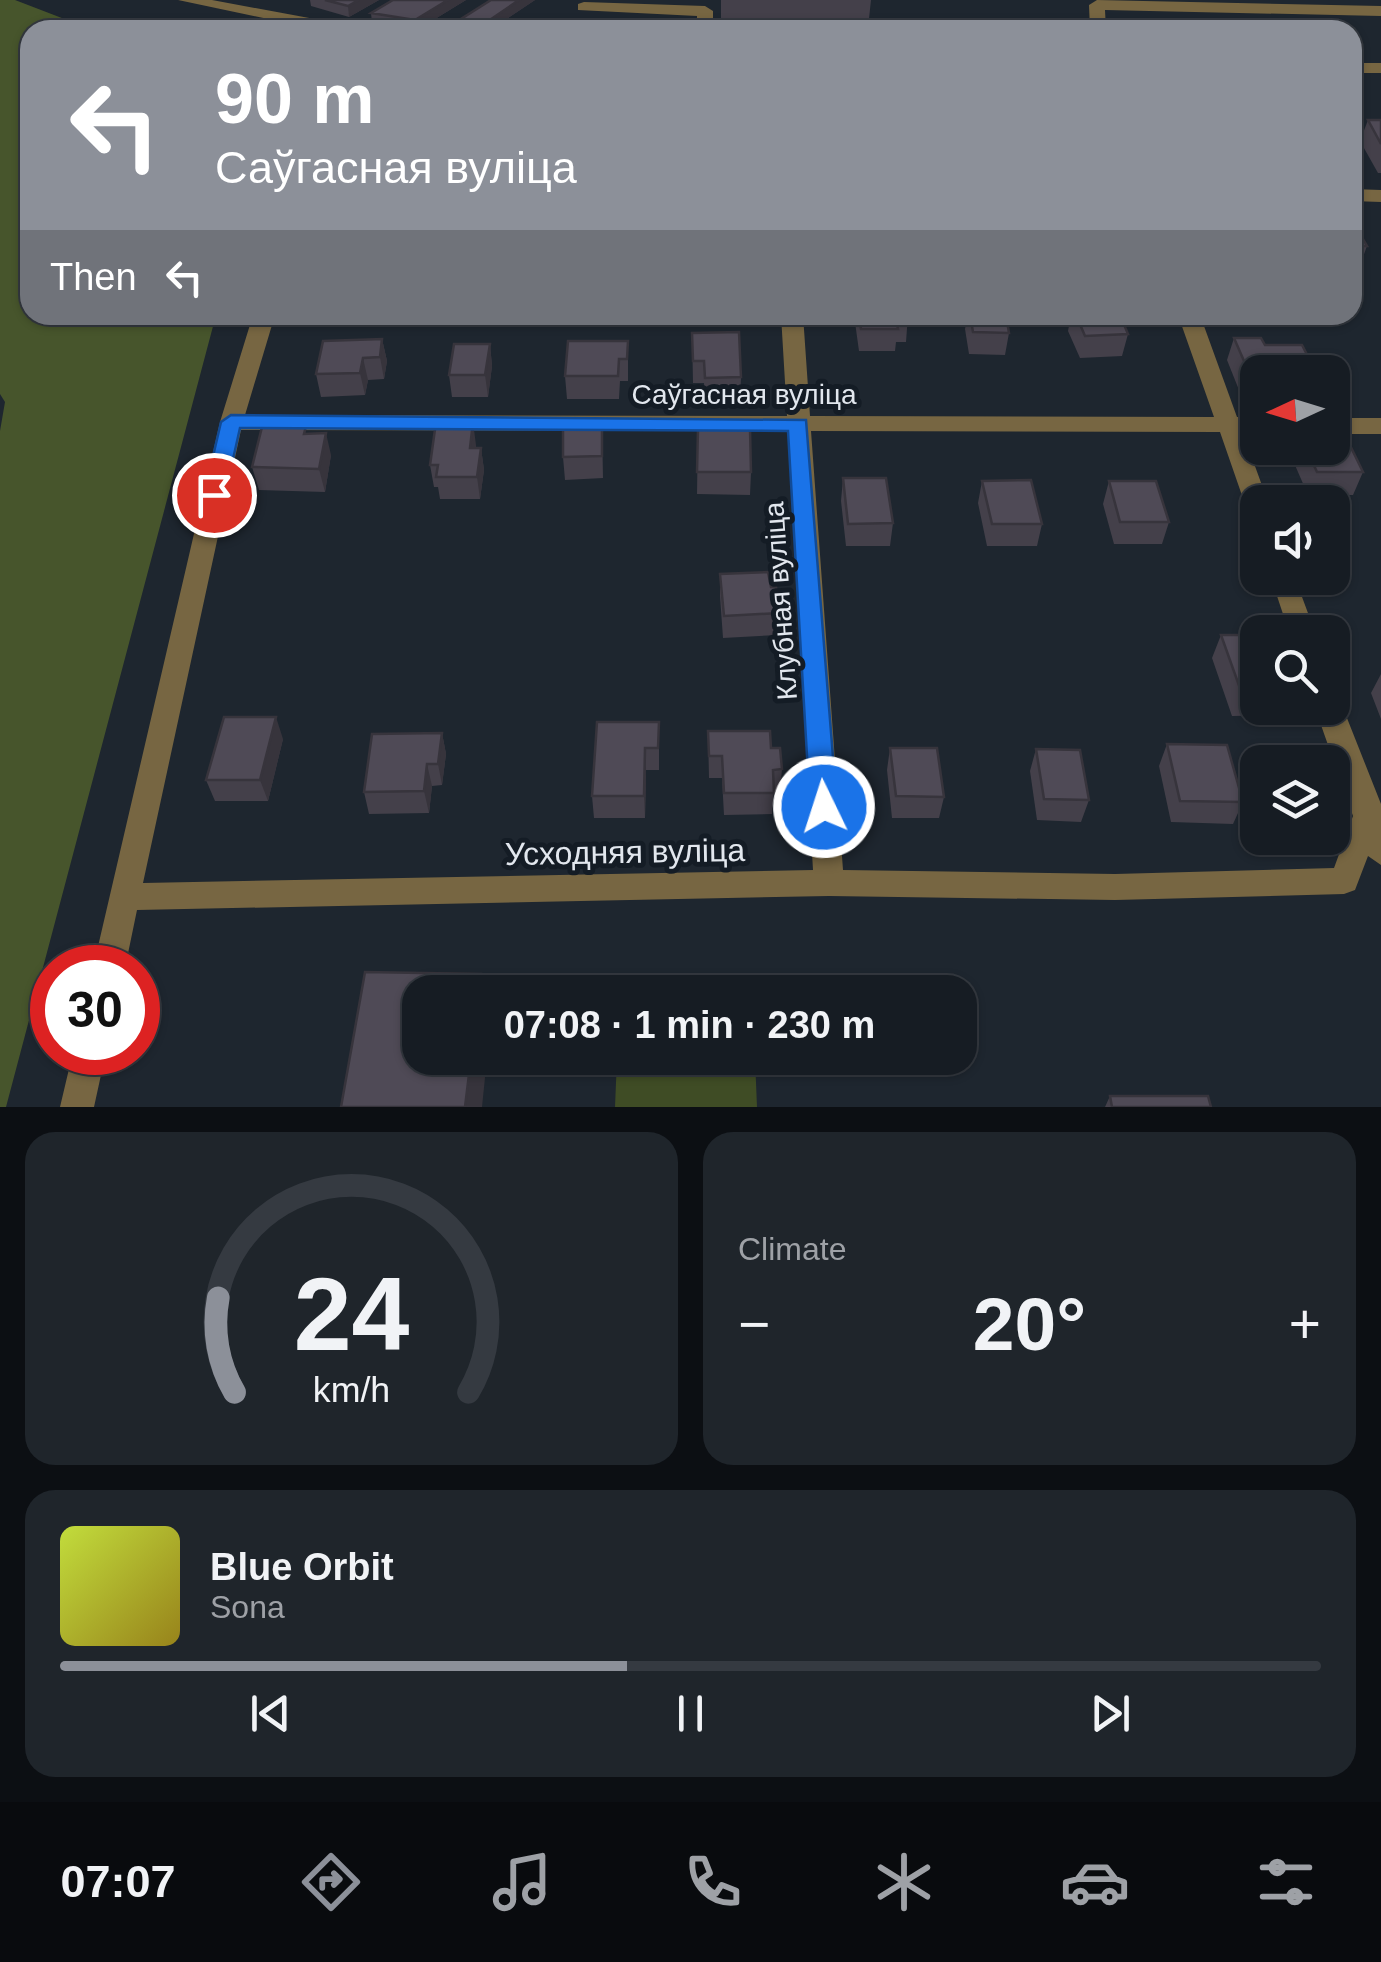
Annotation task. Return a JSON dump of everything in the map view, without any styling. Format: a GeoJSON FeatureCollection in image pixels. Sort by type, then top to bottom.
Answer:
{"type":"FeatureCollection","features":[{"type":"Feature","properties":{"kind":"street"},"geometry":{"type":"LineString","coordinates":[[186,0],[293,20]]}},
{"type":"Feature","properties":{"kind":"street"},"geometry":{"type":"LineString","coordinates":[[1096,3],[1381,11]]}},
{"type":"Feature","properties":{"kind":"street"},"geometry":{"type":"LineString","coordinates":[[584,7],[651,5],[706,11],[706,20]]}},
{"type":"Feature","properties":{"kind":"street"},"geometry":{"type":"LineString","coordinates":[[114,945],[231,422],[261,325]]}},
{"type":"Feature","properties":{"kind":"street","name":"Клубная вуліца"},"geometry":{"type":"LineString","coordinates":[[793,325],[828,883]]}},
{"type":"Feature","properties":{"kind":"street"},"geometry":{"type":"LineString","coordinates":[[1193,325],[1250,485]]}},
{"type":"Feature","properties":{"kind":"street","name":"Саўгасная вуліца"},"geometry":{"type":"LineString","coordinates":[[231,422],[1240,425]]}},
{"type":"Feature","properties":{"kind":"street"},"geometry":{"type":"LineString","coordinates":[[1350,426],[1381,426]]}},
{"type":"Feature","properties":{"kind":"street"},"geometry":{"type":"LineString","coordinates":[[1337,725],[1375,816],[1381,852]]}},
{"type":"Feature","properties":{"kind":"street","name":"Усходняя вуліца"},"geometry":{"type":"LineString","coordinates":[[124,897],[828,883],[1115,887],[1344,881],[1375,816]]}},
{"type":"Feature","properties":{"kind":"street"},"geometry":{"type":"LineString","coordinates":[[78,1107],[85,1075]]}},
{"type":"Feature","properties":{"kind":"green space"},"geometry":{"type":"Polygon","coordinates":[[[0,0],[15,0],[67,20],[20,20],[20,325],[213,325],[49,945],[30,945],[30,1016],[6,1107],[0,1107],[0,431],[5,402],[0,394],[0,0]]]}},
{"type":"Feature","properties":{"kind":"green space"},"geometry":{"type":"Polygon","coordinates":[[[616,1075],[756,1075],[757,1107],[615,1107],[616,1075]]]}},
{"type":"Feature","properties":{"kind":"building"},"geometry":{"type":"Polygon","coordinates":[[[325,0],[359,0],[348,6],[325,0]]]}},
{"type":"Feature","properties":{"kind":"building"},"geometry":{"type":"Polygon","coordinates":[[[393,0],[448,0],[415,20],[371,13],[393,0]]]}},
{"type":"Feature","properties":{"kind":"building"},"geometry":{"type":"Polygon","coordinates":[[[491,0],[519,0],[490,20],[461,19],[491,0]]]}},
{"type":"Feature","properties":{"kind":"building"},"geometry":{"type":"Polygon","coordinates":[[[1368,120],[1381,120],[1381,144],[1368,120]]]}},
{"type":"Feature","properties":{"kind":"building"},"geometry":{"type":"Polygon","coordinates":[[[860,325],[897,325],[898,329],[861,329],[860,325]]]}},
{"type":"Feature","properties":{"kind":"building"},"geometry":{"type":"Polygon","coordinates":[[[972,325],[1008,325],[1009,333],[973,332],[972,325]]]}},
{"type":"Feature","properties":{"kind":"building"},"geometry":{"type":"Polygon","coordinates":[[[1080,325],[1124,325],[1128,334],[1085,336],[1080,325]]]}},
{"type":"Feature","properties":{"kind":"building"},"geometry":{"type":"Polygon","coordinates":[[[739,332],[741,377],[705,378],[704,361],[693,361],[692,333],[739,332]]]}},
{"type":"Feature","properties":{"kind":"building"},"geometry":{"type":"Polygon","coordinates":[[[1234,338],[1261,338],[1265,345],[1302,345],[1307,355],[1241,355],[1234,338]]]}},
{"type":"Feature","properties":{"kind":"building"},"geometry":{"type":"Polygon","coordinates":[[[382,339],[380,357],[363,358],[360,373],[316,374],[323,341],[382,339]]]}},
{"type":"Feature","properties":{"kind":"building"},"geometry":{"type":"Polygon","coordinates":[[[568,341],[628,341],[627,359],[619,359],[618,376],[565,376],[568,341]]]}},
{"type":"Feature","properties":{"kind":"building"},"geometry":{"type":"Polygon","coordinates":[[[454,344],[490,344],[485,375],[449,375],[454,344]]]}},
{"type":"Feature","properties":{"kind":"building"},"geometry":{"type":"Polygon","coordinates":[[[307,422],[304,434],[326,433],[319,469],[252,467],[263,423],[307,422]]]}},
{"type":"Feature","properties":{"kind":"building"},"geometry":{"type":"Polygon","coordinates":[[[436,422],[473,422],[470,448],[481,448],[477,477],[436,477],[438,465],[430,465],[436,422]]]}},
{"type":"Feature","properties":{"kind":"building"},"geometry":{"type":"Polygon","coordinates":[[[602,426],[602,456],[563,457],[563,427],[602,426]]]}},
{"type":"Feature","properties":{"kind":"building"},"geometry":{"type":"Polygon","coordinates":[[[698,428],[750,428],[751,472],[697,472],[698,428]]]}},
{"type":"Feature","properties":{"kind":"building"},"geometry":{"type":"Polygon","coordinates":[[[1350,445],[1363,472],[1317,472],[1314,465],[1350,465],[1350,445]]]}},
{"type":"Feature","properties":{"kind":"building"},"geometry":{"type":"Polygon","coordinates":[[[843,478],[886,478],[893,523],[848,524],[843,478]]]}},
{"type":"Feature","properties":{"kind":"building"},"geometry":{"type":"Polygon","coordinates":[[[1031,480],[1042,524],[992,524],[982,481],[1031,480]]]}},
{"type":"Feature","properties":{"kind":"building"},"geometry":{"type":"Polygon","coordinates":[[[1109,481],[1156,481],[1169,522],[1120,522],[1109,481]]]}},
{"type":"Feature","properties":{"kind":"building"},"geometry":{"type":"Polygon","coordinates":[[[768,572],[771,587],[776,587],[779,613],[724,616],[720,574],[768,572]]]}},
{"type":"Feature","properties":{"kind":"building"},"geometry":{"type":"Polygon","coordinates":[[[1221,635],[1240,635],[1240,688],[1221,635]]]}},
{"type":"Feature","properties":{"kind":"building"},"geometry":{"type":"Polygon","coordinates":[[[224,717],[276,717],[260,780],[206,780],[224,717]]]}},
{"type":"Feature","properties":{"kind":"building"},"geometry":{"type":"Polygon","coordinates":[[[597,722],[659,722],[658,748],[645,748],[644,796],[592,796],[597,722]]]}},
{"type":"Feature","properties":{"kind":"building"},"geometry":{"type":"Polygon","coordinates":[[[708,731],[770,731],[771,748],[780,748],[782,769],[773,770],[774,793],[724,793],[722,756],[709,756],[708,731]]]}},
{"type":"Feature","properties":{"kind":"building"},"geometry":{"type":"Polygon","coordinates":[[[442,733],[438,764],[427,764],[424,791],[364,792],[372,734],[442,733]]]}},
{"type":"Feature","properties":{"kind":"building"},"geometry":{"type":"Polygon","coordinates":[[[1167,744],[1227,745],[1240,802],[1180,801],[1167,744]]]}},
{"type":"Feature","properties":{"kind":"building"},"geometry":{"type":"Polygon","coordinates":[[[890,748],[937,748],[944,797],[896,796],[890,748]]]}},
{"type":"Feature","properties":{"kind":"building"},"geometry":{"type":"Polygon","coordinates":[[[1036,749],[1080,750],[1089,800],[1044,799],[1036,749]]]}},
{"type":"Feature","properties":{"kind":"building"},"geometry":{"type":"Polygon","coordinates":[[[365,972],[481,974],[402,975],[402,1075],[469,1075],[465,1107],[341,1107],[365,972]]]}},
{"type":"Feature","properties":{"kind":"building"},"geometry":{"type":"Polygon","coordinates":[[[1110,1096],[1208,1096],[1211,1107],[1112,1107],[1110,1096]]]}},
{"type":"Feature","properties":{"kind":"route"},"geometry":{"type":"LineString","coordinates":[[214,495],[231,422],[798,424],[824,807]]}}]}
